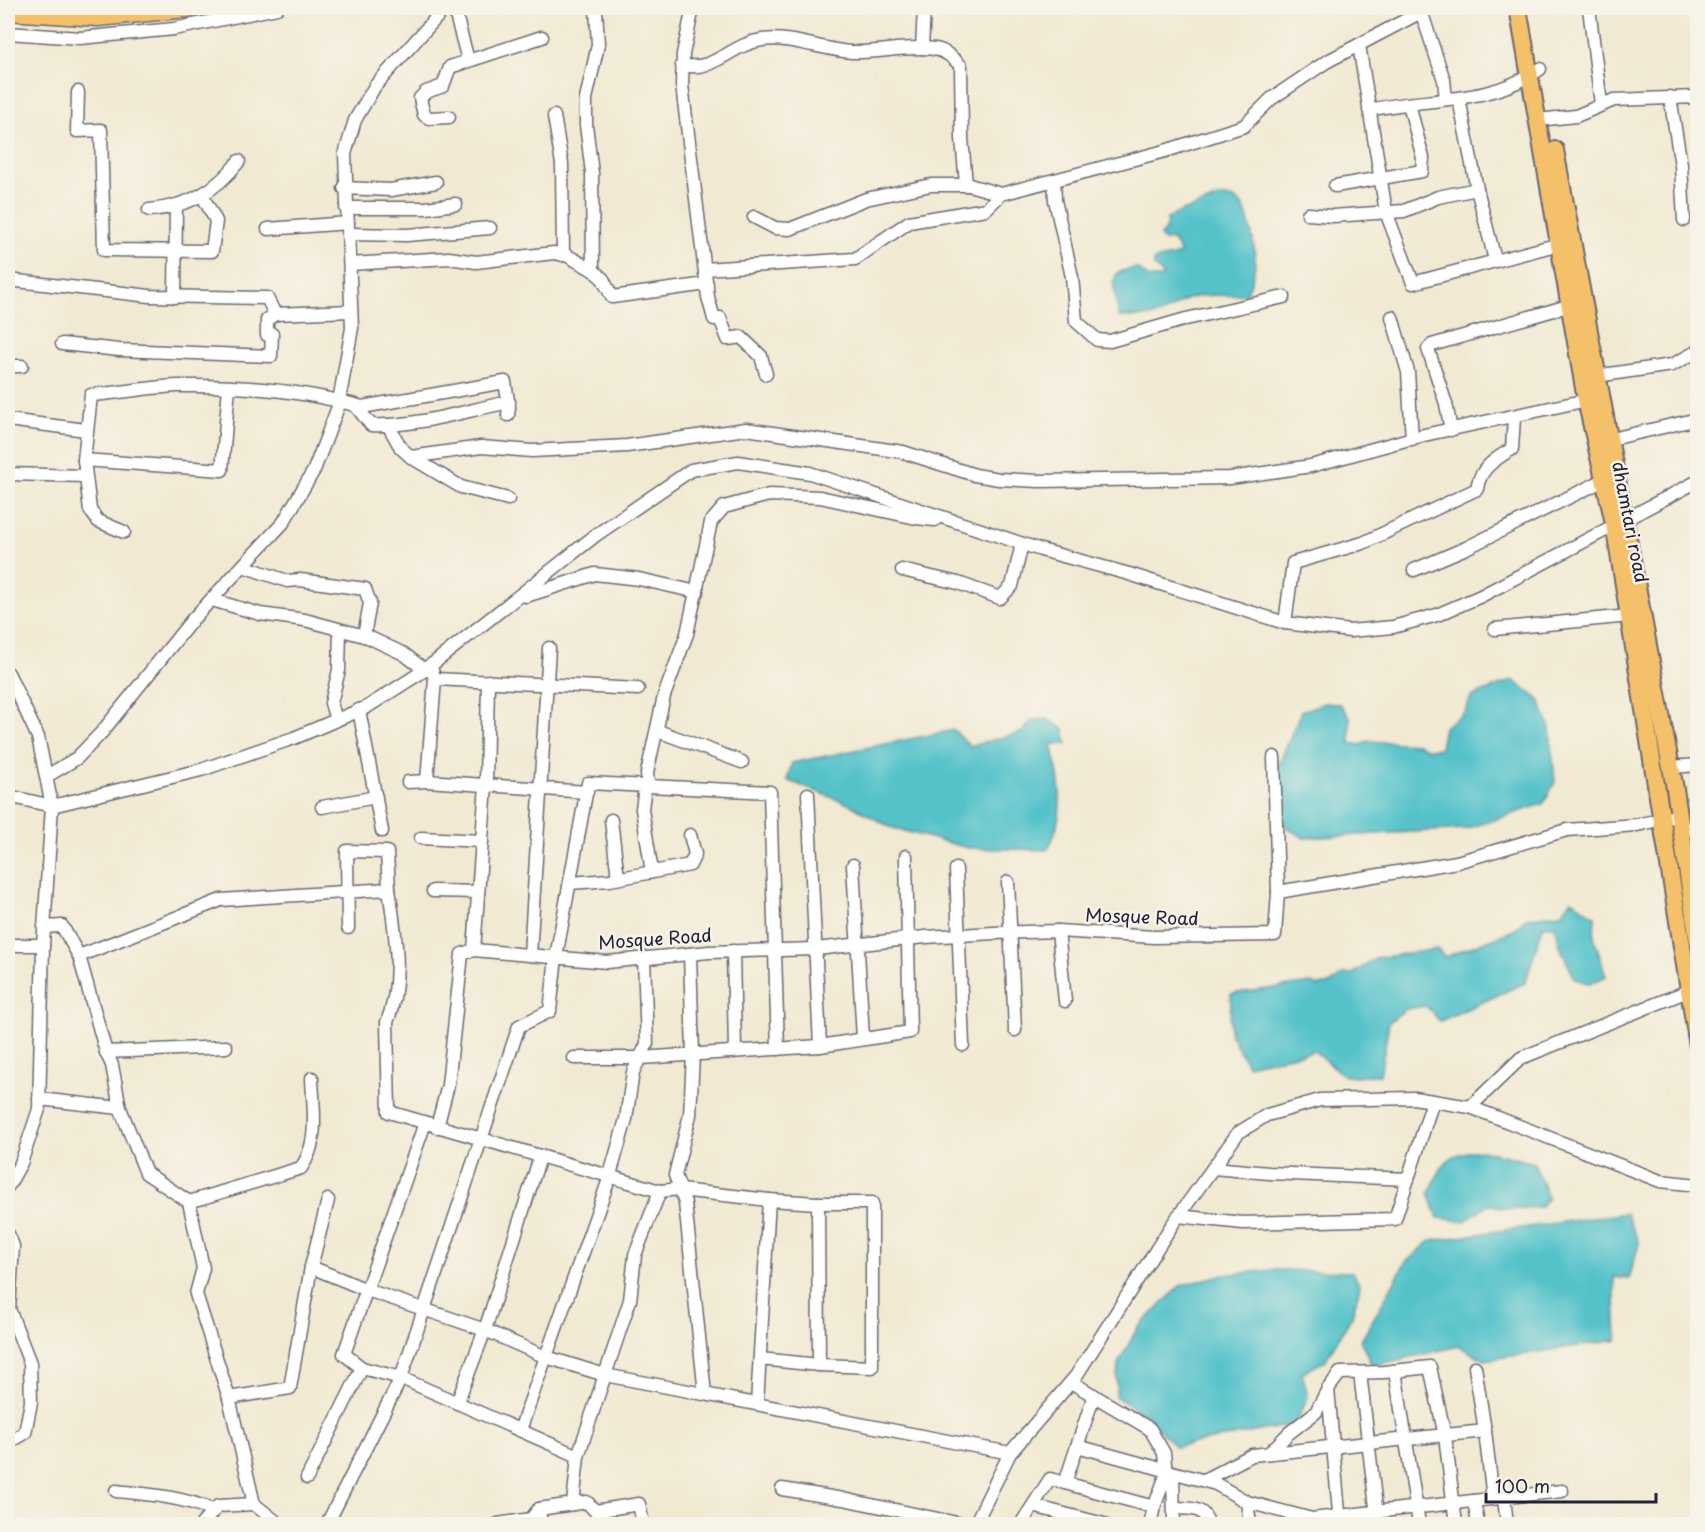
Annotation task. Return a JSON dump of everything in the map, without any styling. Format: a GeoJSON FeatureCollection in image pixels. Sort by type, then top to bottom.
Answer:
{"type":"FeatureCollection","features":[{"type":"Feature","properties":{"kind":"highway"},"geometry":{"type":"LineString","coordinates":[[8,10],[98,17],[188,8]]}},
{"type":"Feature","properties":{"kind":"main road"},"geometry":{"type":"LineString","coordinates":[[1518,8],[1535,73]]}},
{"type":"Feature","properties":{"kind":"main road"},"geometry":{"type":"LineString","coordinates":[[1529,8],[1535,73],[1576,304],[1596,376],[1593,398],[1607,440],[1619,520],[1671,767],[1686,824],[1698,941]]}},
{"type":"Feature","properties":{"kind":"main road","name":"dhamtari road"},"geometry":{"type":"LineString","coordinates":[[1576,304],[1593,398],[1604,480],[1619,520],[1629,616],[1693,989],[1698,1046]]}},
{"type":"Feature","properties":{"kind":"street"},"geometry":{"type":"LineString","coordinates":[[8,33],[80,38],[174,29],[278,8]]}},
{"type":"Feature","properties":{"kind":"street"},"geometry":{"type":"LineString","coordinates":[[47,776],[77,758],[102,732],[212,600],[283,523],[314,470],[339,400],[352,328],[344,188],[345,154],[355,120],[375,86],[395,60],[445,8]]}},
{"type":"Feature","properties":{"kind":"street"},"geometry":{"type":"LineString","coordinates":[[454,8],[468,60]]}},
{"type":"Feature","properties":{"kind":"street"},"geometry":{"type":"LineString","coordinates":[[593,270],[592,173],[586,125],[586,99],[598,45],[596,8]]}},
{"type":"Feature","properties":{"kind":"street"},"geometry":{"type":"LineString","coordinates":[[693,8],[682,65],[682,85],[706,284],[714,319],[720,318],[728,339],[741,337],[761,356],[766,374]]}},
{"type":"Feature","properties":{"kind":"street"},"geometry":{"type":"LineString","coordinates":[[922,48],[924,8]]}},
{"type":"Feature","properties":{"kind":"street"},"geometry":{"type":"LineString","coordinates":[[1589,8],[1601,104]]}},
{"type":"Feature","properties":{"kind":"street"},"geometry":{"type":"LineString","coordinates":[[753,217],[775,228],[790,229],[866,199],[931,185],[966,185],[1001,194],[1244,126],[1271,99],[1298,80],[1421,10],[1444,80],[1446,99]]}},
{"type":"Feature","properties":{"kind":"street"},"geometry":{"type":"LineString","coordinates":[[448,117],[429,118],[424,115],[420,98],[426,92],[443,86],[450,67],[542,37]]}},
{"type":"Feature","properties":{"kind":"street"},"geometry":{"type":"LineString","coordinates":[[682,65],[694,68],[707,66],[731,51],[762,40],[784,40],[849,52],[872,53],[922,48],[937,50],[951,56],[961,66],[962,138],[966,185]]}},
{"type":"Feature","properties":{"kind":"street"},"geometry":{"type":"LineString","coordinates":[[1359,45],[1386,212],[1413,283],[1565,242]]}},
{"type":"Feature","properties":{"kind":"street"},"geometry":{"type":"LineString","coordinates":[[1369,110],[1459,99],[1502,90],[1535,73]]}},
{"type":"Feature","properties":{"kind":"street"},"geometry":{"type":"LineString","coordinates":[[78,92],[77,131],[101,130],[104,250],[212,251],[216,221],[202,195]]}},
{"type":"Feature","properties":{"kind":"street"},"geometry":{"type":"LineString","coordinates":[[1670,97],[1681,165],[1684,220]]}},
{"type":"Feature","properties":{"kind":"street"},"geometry":{"type":"LineString","coordinates":[[1543,119],[1576,116],[1614,100],[1698,97]]}},
{"type":"Feature","properties":{"kind":"street"},"geometry":{"type":"LineString","coordinates":[[1459,99],[1477,189],[1496,260]]}},
{"type":"Feature","properties":{"kind":"street"},"geometry":{"type":"LineString","coordinates":[[1335,186],[1422,171],[1423,158],[1409,104]]}},
{"type":"Feature","properties":{"kind":"street"},"geometry":{"type":"LineString","coordinates":[[554,116],[562,164],[563,255]]}},
{"type":"Feature","properties":{"kind":"street"},"geometry":{"type":"LineString","coordinates":[[149,210],[176,206],[202,195],[220,183],[239,161]]}},
{"type":"Feature","properties":{"kind":"street"},"geometry":{"type":"LineString","coordinates":[[1054,180],[1055,200],[1072,278],[1076,321],[1097,340],[1110,341],[1186,319],[1284,297]]}},
{"type":"Feature","properties":{"kind":"street"},"geometry":{"type":"LineString","coordinates":[[344,188],[390,190],[436,182]]}},
{"type":"Feature","properties":{"kind":"street"},"geometry":{"type":"LineString","coordinates":[[1308,214],[1324,216],[1404,211],[1438,198],[1477,189]]}},
{"type":"Feature","properties":{"kind":"street"},"geometry":{"type":"LineString","coordinates":[[705,269],[855,259],[876,247],[909,222],[986,209],[1001,194]]}},
{"type":"Feature","properties":{"kind":"street"},"geometry":{"type":"LineString","coordinates":[[346,208],[426,208],[456,204]]}},
{"type":"Feature","properties":{"kind":"street"},"geometry":{"type":"LineString","coordinates":[[175,297],[176,206]]}},
{"type":"Feature","properties":{"kind":"street"},"geometry":{"type":"LineString","coordinates":[[268,229],[348,229],[407,235],[490,228]]}},
{"type":"Feature","properties":{"kind":"street"},"geometry":{"type":"LineString","coordinates":[[350,264],[449,258],[476,262],[540,253],[563,255],[593,270],[603,279],[612,297],[706,284]]}},
{"type":"Feature","properties":{"kind":"street"},"geometry":{"type":"LineString","coordinates":[[8,280],[123,294],[267,298],[275,314]]}},
{"type":"Feature","properties":{"kind":"street"},"geometry":{"type":"LineString","coordinates":[[1451,430],[1446,404],[1428,350],[1432,345],[1576,304]]}},
{"type":"Feature","properties":{"kind":"street"},"geometry":{"type":"LineString","coordinates":[[62,344],[119,350],[271,356],[272,334],[267,335],[267,320],[275,314],[351,311]]}},
{"type":"Feature","properties":{"kind":"street"},"geometry":{"type":"LineString","coordinates":[[1392,318],[1408,372],[1412,439]]}},
{"type":"Feature","properties":{"kind":"street"},"geometry":{"type":"LineString","coordinates":[[1596,376],[1672,365],[1692,351],[1698,351]]}},
{"type":"Feature","properties":{"kind":"street"},"geometry":{"type":"LineString","coordinates":[[8,366],[22,366]]}},
{"type":"Feature","properties":{"kind":"street"},"geometry":{"type":"LineString","coordinates":[[124,532],[98,521],[90,510],[84,460],[91,395],[176,386],[229,387],[339,400],[356,405],[362,407],[506,382],[508,409],[388,425],[371,425],[356,405]]}},
{"type":"Feature","properties":{"kind":"street"},"geometry":{"type":"LineString","coordinates":[[84,460],[222,470],[229,387]]}},
{"type":"Feature","properties":{"kind":"street"},"geometry":{"type":"LineString","coordinates":[[411,457],[481,447],[532,451],[627,446],[746,429],[903,452],[975,475],[999,479],[1039,481],[1230,478],[1311,466],[1412,439],[1593,398]]}},
{"type":"Feature","properties":{"kind":"street"},"geometry":{"type":"LineString","coordinates":[[1285,623],[1293,563],[1364,543],[1477,489],[1478,479],[1491,461],[1512,449],[1514,417]]}},
{"type":"Feature","properties":{"kind":"street"},"geometry":{"type":"LineString","coordinates":[[1607,440],[1698,419]]}},
{"type":"Feature","properties":{"kind":"street"},"geometry":{"type":"LineString","coordinates":[[8,420],[86,430]]}},
{"type":"Feature","properties":{"kind":"street"},"geometry":{"type":"LineString","coordinates":[[388,425],[401,448],[411,457],[461,487],[508,499]]}},
{"type":"Feature","properties":{"kind":"street"},"geometry":{"type":"LineString","coordinates":[[8,796],[51,806],[201,770],[359,710],[428,667],[596,535],[691,470],[738,462],[810,473],[1022,544],[1285,623],[1350,631],[1393,627],[1437,615],[1481,596],[1619,520],[1698,481]]}},
{"type":"Feature","properties":{"kind":"street"},"geometry":{"type":"LineString","coordinates":[[8,474],[85,476]]}},
{"type":"Feature","properties":{"kind":"street"},"geometry":{"type":"LineString","coordinates":[[1414,570],[1466,548],[1604,480]]}},
{"type":"Feature","properties":{"kind":"street"},"geometry":{"type":"LineString","coordinates":[[652,872],[642,809],[647,773],[664,696],[687,634],[711,522],[724,507],[769,495],[820,498],[916,518],[954,521]]}},
{"type":"Feature","properties":{"kind":"street"},"geometry":{"type":"LineString","coordinates":[[902,570],[958,583],[1000,598],[1012,586],[1022,544]]}},
{"type":"Feature","properties":{"kind":"street"},"geometry":{"type":"LineString","coordinates":[[243,566],[286,581],[300,580],[364,590],[370,603],[364,636]]}},
{"type":"Feature","properties":{"kind":"street"},"geometry":{"type":"LineString","coordinates":[[512,602],[595,574],[639,579],[697,591]]}},
{"type":"Feature","properties":{"kind":"street"},"geometry":{"type":"LineString","coordinates":[[212,600],[260,615],[305,620],[364,636],[428,667],[435,679],[427,781]]}},
{"type":"Feature","properties":{"kind":"street"},"geometry":{"type":"LineString","coordinates":[[1496,629],[1629,616]]}},
{"type":"Feature","properties":{"kind":"street"},"geometry":{"type":"LineString","coordinates":[[336,720],[331,703],[339,670],[340,630]]}},
{"type":"Feature","properties":{"kind":"street"},"geometry":{"type":"LineString","coordinates":[[530,954],[549,648]]}},
{"type":"Feature","properties":{"kind":"street"},"geometry":{"type":"LineString","coordinates":[[8,673],[38,737],[51,806],[43,945],[39,1109],[21,1163],[8,1186]]}},
{"type":"Feature","properties":{"kind":"street"},"geometry":{"type":"LineString","coordinates":[[435,679],[638,689]]}},
{"type":"Feature","properties":{"kind":"street"},"geometry":{"type":"LineString","coordinates":[[437,1127],[448,1085],[462,954],[474,950],[486,785],[488,681]]}},
{"type":"Feature","properties":{"kind":"street"},"geometry":{"type":"LineString","coordinates":[[359,710],[382,831]]}},
{"type":"Feature","properties":{"kind":"street"},"geometry":{"type":"LineString","coordinates":[[658,731],[742,762]]}},
{"type":"Feature","properties":{"kind":"street"},"geometry":{"type":"LineString","coordinates":[[1274,757],[1278,892],[1457,862],[1567,830],[1636,825],[1663,819],[1686,824]]}},
{"type":"Feature","properties":{"kind":"street"},"geometry":{"type":"LineString","coordinates":[[1671,767],[1698,765]]}},
{"type":"Feature","properties":{"kind":"street"},"geometry":{"type":"LineString","coordinates":[[408,782],[427,781],[587,792]]}},
{"type":"Feature","properties":{"kind":"street"},"geometry":{"type":"LineString","coordinates":[[327,1524],[401,1377],[519,1026],[550,1011],[556,957],[588,783],[770,792],[773,950],[778,1049]]}},
{"type":"Feature","properties":{"kind":"street"},"geometry":{"type":"LineString","coordinates":[[808,794],[820,1046]]}},
{"type":"Feature","properties":{"kind":"street"},"geometry":{"type":"LineString","coordinates":[[322,807],[376,796]]}},
{"type":"Feature","properties":{"kind":"street"},"geometry":{"type":"LineString","coordinates":[[611,820],[618,878]]}},
{"type":"Feature","properties":{"kind":"street"},"geometry":{"type":"LineString","coordinates":[[570,883],[618,878],[690,865],[695,854],[690,834]]}},
{"type":"Feature","properties":{"kind":"street"},"geometry":{"type":"LineString","coordinates":[[421,838],[482,841]]}},
{"type":"Feature","properties":{"kind":"street"},"geometry":{"type":"LineString","coordinates":[[348,928],[347,851],[387,852],[389,889],[397,949],[392,1010],[387,1022],[389,1112],[481,1141],[660,1191],[680,1189],[770,1200],[872,1203],[872,1367],[760,1359]]}},
{"type":"Feature","properties":{"kind":"street"},"geometry":{"type":"LineString","coordinates":[[574,1058],[641,1058],[820,1046],[910,1032],[906,856]]}},
{"type":"Feature","properties":{"kind":"street"},"geometry":{"type":"LineString","coordinates":[[853,865],[863,1038]]}},
{"type":"Feature","properties":{"kind":"street"},"geometry":{"type":"LineString","coordinates":[[956,869],[963,1045]]}},
{"type":"Feature","properties":{"kind":"street"},"geometry":{"type":"LineString","coordinates":[[1008,882],[1015,1030]]}},
{"type":"Feature","properties":{"kind":"street"},"geometry":{"type":"LineString","coordinates":[[78,956],[221,900],[389,889]]}},
{"type":"Feature","properties":{"kind":"street"},"geometry":{"type":"LineString","coordinates":[[433,891],[478,892]]}},
{"type":"Feature","properties":{"kind":"street","name":"Mosque Road"},"geometry":{"type":"LineString","coordinates":[[474,950],[607,962],[733,951],[816,949],[959,935],[1058,931],[1154,937],[1275,935],[1278,892]]}},
{"type":"Feature","properties":{"kind":"street"},"geometry":{"type":"LineString","coordinates":[[44,927],[62,926],[78,956],[106,1052],[112,1065],[120,1108],[146,1173],[189,1202],[203,1268],[196,1294],[229,1398],[254,1504],[279,1524]]}},
{"type":"Feature","properties":{"kind":"street"},"geometry":{"type":"LineString","coordinates":[[1058,931],[1065,1001]]}},
{"type":"Feature","properties":{"kind":"street"},"geometry":{"type":"LineString","coordinates":[[8,945],[43,945]]}},
{"type":"Feature","properties":{"kind":"street"},"geometry":{"type":"LineString","coordinates":[[733,951],[735,1051]]}},
{"type":"Feature","properties":{"kind":"street"},"geometry":{"type":"LineString","coordinates":[[690,954],[693,1055],[690,1115],[675,1175],[685,1203],[705,1394]]}},
{"type":"Feature","properties":{"kind":"street"},"geometry":{"type":"LineString","coordinates":[[519,1430],[609,1177],[626,1119],[633,1072],[647,1044],[645,958]]}},
{"type":"Feature","properties":{"kind":"street"},"geometry":{"type":"LineString","coordinates":[[1470,1107],[1521,1058],[1693,989]]}},
{"type":"Feature","properties":{"kind":"street"},"geometry":{"type":"LineString","coordinates":[[106,1052],[226,1047]]}},
{"type":"Feature","properties":{"kind":"street"},"geometry":{"type":"LineString","coordinates":[[189,1202],[302,1168],[310,1156],[315,1136],[312,1078]]}},
{"type":"Feature","properties":{"kind":"street"},"geometry":{"type":"LineString","coordinates":[[975,1524],[1010,1453],[1071,1382],[1178,1216],[1238,1133],[1267,1115],[1320,1101],[1414,1098],[1470,1107],[1659,1181],[1698,1185]]}},
{"type":"Feature","properties":{"kind":"street"},"geometry":{"type":"LineString","coordinates":[[39,1099],[120,1108]]}},
{"type":"Feature","properties":{"kind":"street"},"geometry":{"type":"LineString","coordinates":[[1178,1216],[1243,1223],[1395,1219],[1433,1101]]}},
{"type":"Feature","properties":{"kind":"street"},"geometry":{"type":"LineString","coordinates":[[424,1123],[344,1354],[362,1368],[401,1377],[578,1456]]}},
{"type":"Feature","properties":{"kind":"street"},"geometry":{"type":"LineString","coordinates":[[458,1402],[485,1330],[540,1157]]}},
{"type":"Feature","properties":{"kind":"street"},"geometry":{"type":"LineString","coordinates":[[1213,1168],[1269,1173],[1408,1179]]}},
{"type":"Feature","properties":{"kind":"street"},"geometry":{"type":"LineString","coordinates":[[573,1504],[578,1456],[630,1300],[635,1255],[660,1191]]}},
{"type":"Feature","properties":{"kind":"street"},"geometry":{"type":"LineString","coordinates":[[229,1398],[290,1388],[311,1267],[328,1200]]}},
{"type":"Feature","properties":{"kind":"street"},"geometry":{"type":"LineString","coordinates":[[757,1404],[770,1200]]}},
{"type":"Feature","properties":{"kind":"street"},"geometry":{"type":"LineString","coordinates":[[818,1203],[819,1365]]}},
{"type":"Feature","properties":{"kind":"street"},"geometry":{"type":"LineString","coordinates":[[8,1234],[14,1246],[9,1309],[30,1363],[31,1402],[25,1433],[8,1443]]}},
{"type":"Feature","properties":{"kind":"street"},"geometry":{"type":"LineString","coordinates":[[311,1267],[367,1290],[485,1330],[546,1357],[605,1375],[1010,1453]]}},
{"type":"Feature","properties":{"kind":"street"},"geometry":{"type":"LineString","coordinates":[[1269,1453],[1289,1433],[1316,1412],[1328,1389],[1340,1373],[1430,1367],[1445,1436],[1456,1524]]}},
{"type":"Feature","properties":{"kind":"street"},"geometry":{"type":"LineString","coordinates":[[1475,1367],[1498,1498],[1507,1524]]}},
{"type":"Feature","properties":{"kind":"street"},"geometry":{"type":"LineString","coordinates":[[307,1478],[362,1368]]}},
{"type":"Feature","properties":{"kind":"street"},"geometry":{"type":"LineString","coordinates":[[1395,1371],[1419,1524]]}},
{"type":"Feature","properties":{"kind":"street"},"geometry":{"type":"LineString","coordinates":[[1360,1373],[1378,1518]]}},
{"type":"Feature","properties":{"kind":"street"},"geometry":{"type":"LineString","coordinates":[[1071,1382],[1150,1429],[1164,1453],[1169,1472],[1174,1524]]}},
{"type":"Feature","properties":{"kind":"street"},"geometry":{"type":"LineString","coordinates":[[1328,1389],[1331,1447],[1340,1520]]}},
{"type":"Feature","properties":{"kind":"street"},"geometry":{"type":"LineString","coordinates":[[1065,1483],[1094,1395]]}},
{"type":"Feature","properties":{"kind":"street"},"geometry":{"type":"LineString","coordinates":[[1204,1480],[1252,1455],[1485,1431]]}},
{"type":"Feature","properties":{"kind":"street"},"geometry":{"type":"LineString","coordinates":[[1077,1446],[1204,1480],[1216,1484],[1247,1502],[1299,1520],[1378,1518],[1417,1507],[1562,1491]]}},
{"type":"Feature","properties":{"kind":"street"},"geometry":{"type":"LineString","coordinates":[[1150,1524],[1154,1507],[1169,1472]]}},
{"type":"Feature","properties":{"kind":"street"},"geometry":{"type":"LineString","coordinates":[[1021,1524],[1050,1479],[1154,1507]]}},
{"type":"Feature","properties":{"kind":"street"},"geometry":{"type":"LineString","coordinates":[[782,1490],[843,1499],[962,1524]]}},
{"type":"Feature","properties":{"kind":"street"},"geometry":{"type":"LineString","coordinates":[[116,1491],[202,1505],[212,1510]]}},
{"type":"Feature","properties":{"kind":"street"},"geometry":{"type":"LineString","coordinates":[[1474,1501],[1478,1524]]}},
{"type":"Feature","properties":{"kind":"street"},"geometry":{"type":"LineString","coordinates":[[498,1524],[531,1519],[539,1509],[587,1502],[595,1511],[596,1524]]}},
{"type":"Feature","properties":{"kind":"street"},"geometry":{"type":"LineString","coordinates":[[1247,1502],[1250,1524]]}},
{"type":"Feature","properties":{"kind":"street"},"geometry":{"type":"LineString","coordinates":[[202,1524],[212,1510],[218,1506],[254,1504]]}},
{"type":"Feature","properties":{"kind":"street"},"geometry":{"type":"LineString","coordinates":[[595,1511],[639,1504],[643,1524]]}},
{"type":"Feature","properties":{"kind":"street"},"geometry":{"type":"LineString","coordinates":[[1033,1506],[1104,1524]]}},
{"type":"Feature","properties":{"kind":"street"},"geometry":{"type":"LineString","coordinates":[[1174,1508],[1200,1509],[1205,1514],[1208,1524]]}},
{"type":"Feature","properties":{"kind":"street"},"geometry":{"type":"LineString","coordinates":[[539,1509],[541,1524]]}},
{"type":"Feature","properties":{"kind":"water"},"geometry":{"type":"Polygon","coordinates":[[[1220,197],[1232,198],[1240,202],[1248,220],[1253,239],[1255,265],[1247,293],[1195,297],[1159,314],[1146,317],[1119,317],[1113,282],[1118,272],[1136,268],[1149,278],[1160,278],[1163,275],[1154,266],[1154,260],[1181,254],[1173,240],[1164,241],[1160,236],[1166,229],[1167,219],[1220,197]]]}},
{"type":"Feature","properties":{"kind":"water"},"geometry":{"type":"Polygon","coordinates":[[[1513,680],[1539,700],[1550,728],[1555,782],[1543,804],[1466,829],[1304,838],[1277,821],[1277,769],[1301,711],[1325,703],[1340,704],[1350,718],[1350,743],[1361,745],[1368,741],[1418,744],[1428,749],[1440,748],[1444,727],[1465,712],[1471,697],[1513,680]]]}},
{"type":"Feature","properties":{"kind":"water"},"geometry":{"type":"Polygon","coordinates":[[[1047,719],[1064,729],[1067,744],[1052,744],[1060,798],[1057,824],[1047,850],[968,848],[890,827],[849,804],[787,780],[792,763],[954,730],[970,746],[1023,732],[1032,720],[1047,719]]]}},
{"type":"Feature","properties":{"kind":"water"},"geometry":{"type":"Polygon","coordinates":[[[1572,900],[1595,916],[1594,937],[1606,976],[1590,984],[1575,979],[1561,949],[1555,926],[1543,926],[1525,983],[1440,1021],[1426,1006],[1406,1009],[1389,1022],[1380,1075],[1344,1076],[1314,1051],[1247,1065],[1230,1033],[1231,994],[1311,983],[1324,986],[1343,974],[1352,974],[1377,958],[1437,949],[1445,957],[1514,930],[1526,918],[1561,913],[1572,900]]]}},
{"type":"Feature","properties":{"kind":"water"},"geometry":{"type":"Polygon","coordinates":[[[1482,1150],[1534,1163],[1548,1198],[1540,1207],[1509,1209],[1488,1204],[1465,1221],[1438,1218],[1429,1193],[1443,1166],[1460,1154],[1482,1150]]]}},
{"type":"Feature","properties":{"kind":"water"},"geometry":{"type":"Polygon","coordinates":[[[1626,1213],[1639,1243],[1629,1279],[1614,1277],[1617,1340],[1485,1360],[1459,1346],[1372,1366],[1361,1341],[1405,1263],[1430,1241],[1626,1213]]]}},
{"type":"Feature","properties":{"kind":"water"},"geometry":{"type":"Polygon","coordinates":[[[1273,1270],[1353,1272],[1360,1286],[1352,1316],[1325,1361],[1302,1373],[1308,1397],[1296,1424],[1175,1447],[1147,1416],[1116,1397],[1118,1364],[1137,1329],[1180,1286],[1221,1275],[1273,1270]]]}}]}
